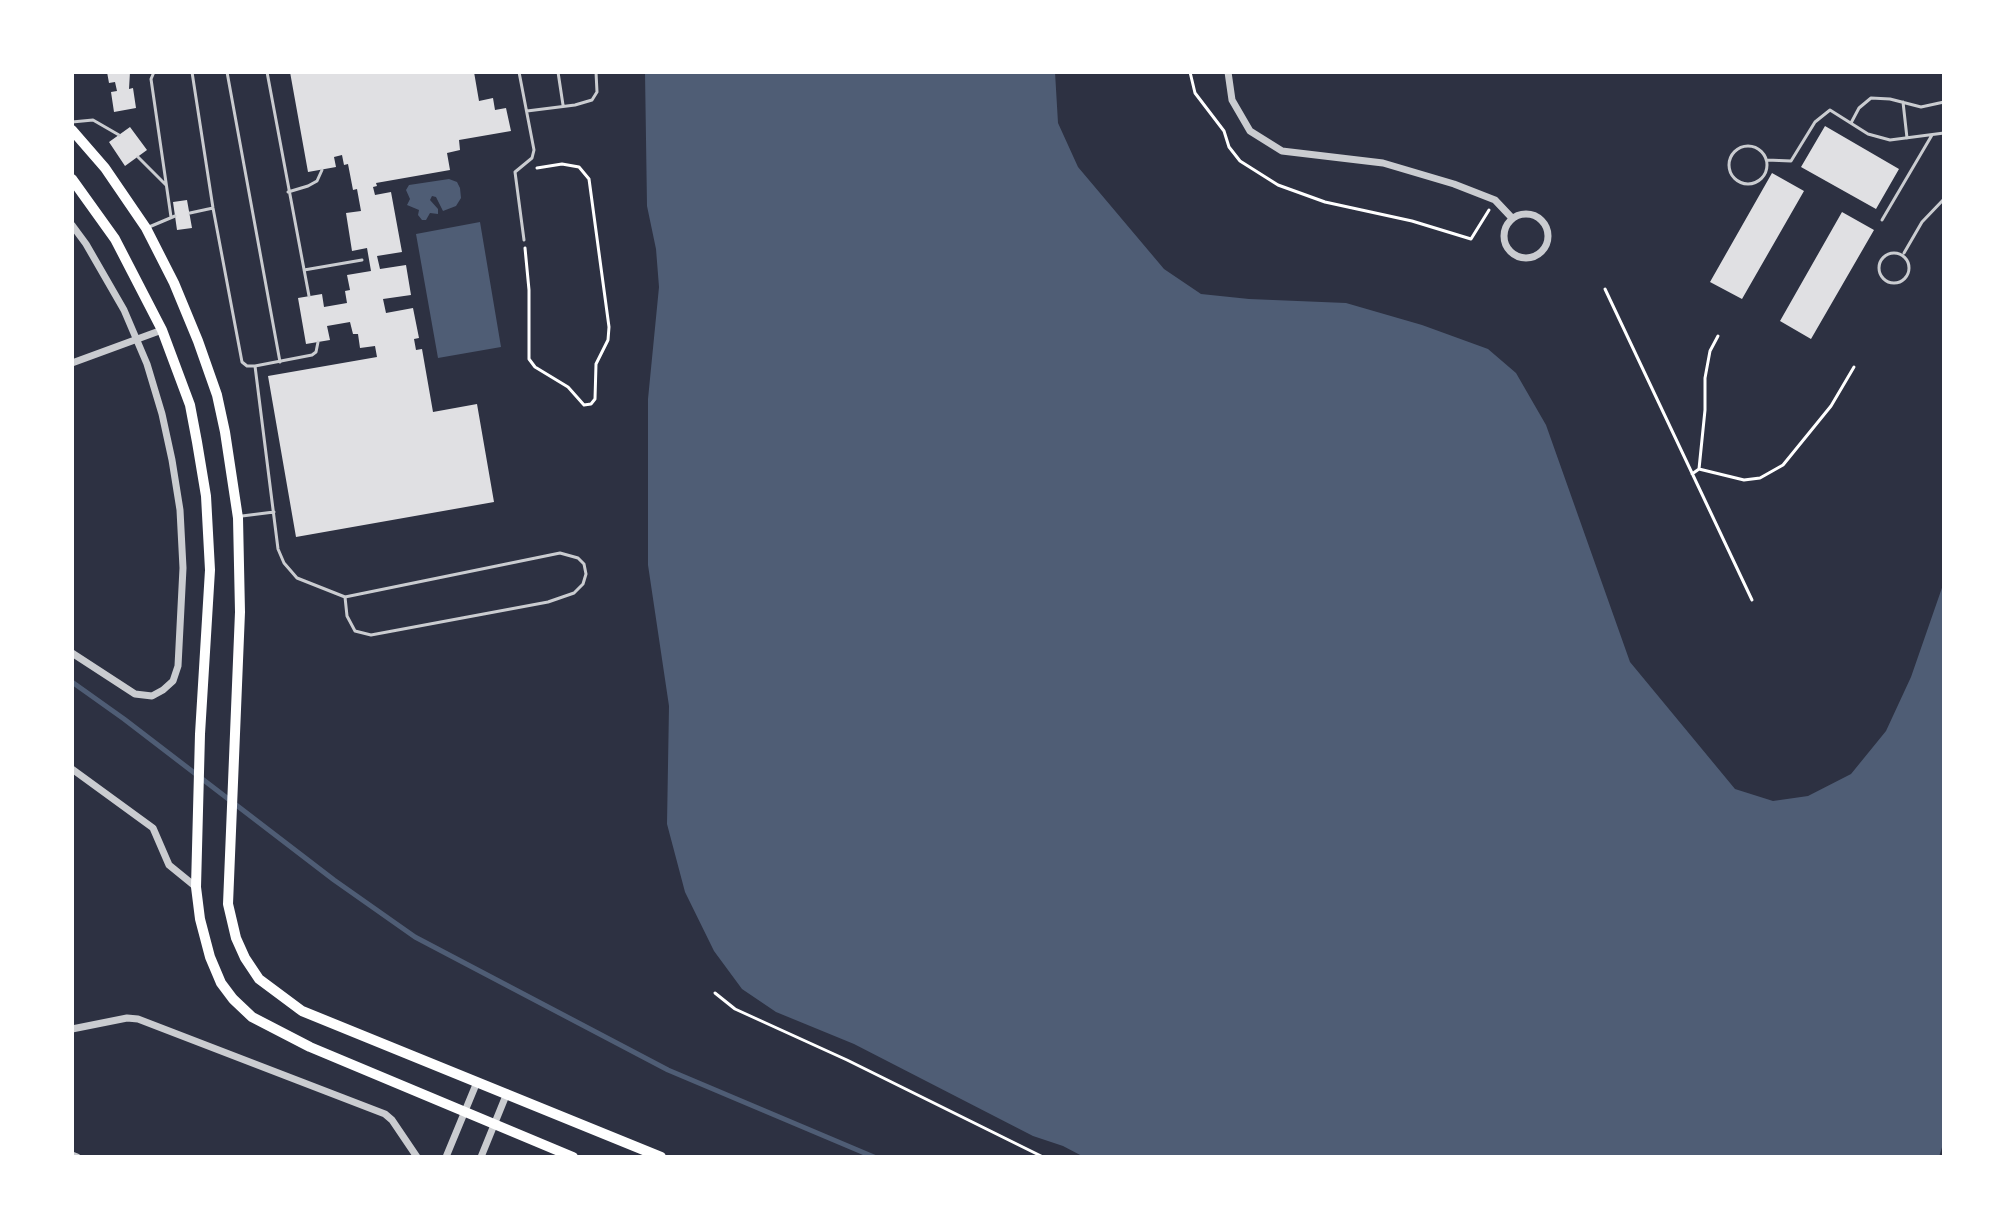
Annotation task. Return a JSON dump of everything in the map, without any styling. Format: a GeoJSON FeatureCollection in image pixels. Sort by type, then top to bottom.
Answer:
{"type":"FeatureCollection","features":[{"type":"Feature","properties":{"kind":"main road"},"geometry":{"type":"LineString","coordinates":[[72,130],[105,168],[146,228],[174,283],[217,395],[238,518],[240,612],[228,904],[236,938],[259,979],[302,1011],[661,1157]]}},
{"type":"Feature","properties":{"kind":"main road"},"geometry":{"type":"LineString","coordinates":[[72,179],[115,239],[162,330],[190,405],[206,496],[210,570],[200,734],[196,887],[200,919],[215,970],[233,999],[252,1017],[310,1047],[573,1157]]}},
{"type":"Feature","properties":{"kind":"street"},"geometry":{"type":"LineString","coordinates":[[1228,72],[1232,100],[1250,131],[1282,151],[1383,163],[1495,200],[1512,218]]}},
{"type":"Feature","properties":{"kind":"street"},"geometry":{"type":"LineString","coordinates":[[1524,214],[1536,216],[1546,225],[1549,237],[1545,249],[1535,258],[1521,259],[1510,253],[1504,242],[1504,229],[1512,218],[1524,214]]}},
{"type":"Feature","properties":{"kind":"street"},"geometry":{"type":"LineString","coordinates":[[72,225],[124,310],[162,414],[180,510],[183,568],[178,666],[173,681],[163,690],[152,696],[135,694],[72,653]]}},
{"type":"Feature","properties":{"kind":"street"},"geometry":{"type":"LineString","coordinates":[[72,363],[162,330]]}},
{"type":"Feature","properties":{"kind":"street"},"geometry":{"type":"LineString","coordinates":[[72,769],[153,828],[169,865],[196,887]]}},
{"type":"Feature","properties":{"kind":"street"},"geometry":{"type":"LineString","coordinates":[[72,1029],[127,1018],[138,1019],[385,1114],[417,1157]]}},
{"type":"Feature","properties":{"kind":"street"},"geometry":{"type":"LineString","coordinates":[[446,1157],[477,1082]]}},
{"type":"Feature","properties":{"kind":"street"},"geometry":{"type":"LineString","coordinates":[[481,1157],[507,1093]]}},
{"type":"Feature","properties":{"kind":"lane"},"geometry":{"type":"LineString","coordinates":[[146,228],[173,216],[151,79],[154,72]]}},
{"type":"Feature","properties":{"kind":"lane"},"geometry":{"type":"LineString","coordinates":[[192,72],[213,208],[242,362],[255,366],[312,355],[318,342]]}},
{"type":"Feature","properties":{"kind":"lane"},"geometry":{"type":"LineString","coordinates":[[227,72],[280,362]]}},
{"type":"Feature","properties":{"kind":"lane"},"geometry":{"type":"LineString","coordinates":[[267,72],[309,296]]}},
{"type":"Feature","properties":{"kind":"lane"},"geometry":{"type":"LineString","coordinates":[[519,72],[534,154],[515,172],[524,240]]}},
{"type":"Feature","properties":{"kind":"lane"},"geometry":{"type":"LineString","coordinates":[[558,72],[563,105]]}},
{"type":"Feature","properties":{"kind":"lane"},"geometry":{"type":"LineString","coordinates":[[527,111],[585,103],[595,96],[596,72]]}},
{"type":"Feature","properties":{"kind":"lane"},"geometry":{"type":"LineString","coordinates":[[1851,123],[1859,108],[1871,98],[1921,107],[1944,102]]}},
{"type":"Feature","properties":{"kind":"lane"},"geometry":{"type":"LineString","coordinates":[[1903,102],[1907,138]]}},
{"type":"Feature","properties":{"kind":"lane"},"geometry":{"type":"LineString","coordinates":[[1767,160],[1791,161],[1815,122],[1830,110],[1868,134],[1890,140],[1944,133]]}},
{"type":"Feature","properties":{"kind":"lane"},"geometry":{"type":"LineString","coordinates":[[72,122],[93,120],[119,135]]}},
{"type":"Feature","properties":{"kind":"lane"},"geometry":{"type":"LineString","coordinates":[[1882,220],[1932,135]]}},
{"type":"Feature","properties":{"kind":"lane"},"geometry":{"type":"LineString","coordinates":[[1747,145],[1760,149],[1767,160],[1766,174],[1755,183],[1742,184],[1731,176],[1728,162],[1734,150],[1747,145]]}},
{"type":"Feature","properties":{"kind":"lane"},"geometry":{"type":"LineString","coordinates":[[138,157],[167,186]]}},
{"type":"Feature","properties":{"kind":"lane"},"geometry":{"type":"LineString","coordinates":[[288,192],[317,181],[322,170]]}},
{"type":"Feature","properties":{"kind":"lane"},"geometry":{"type":"LineString","coordinates":[[1903,254],[1922,222],[1944,199]]}},
{"type":"Feature","properties":{"kind":"lane"},"geometry":{"type":"LineString","coordinates":[[190,213],[213,208]]}},
{"type":"Feature","properties":{"kind":"lane"},"geometry":{"type":"LineString","coordinates":[[1892,252],[1903,254],[1910,263],[1909,274],[1902,282],[1891,283],[1882,278],[1878,267],[1883,257],[1892,252]]}},
{"type":"Feature","properties":{"kind":"lane"},"geometry":{"type":"LineString","coordinates":[[304,270],[362,260]]}},
{"type":"Feature","properties":{"kind":"lane"},"geometry":{"type":"LineString","coordinates":[[255,366],[278,549],[284,563],[297,578],[345,597],[560,553],[578,558],[584,564],[586,574],[583,584],[574,593],[548,602],[371,635],[355,631],[347,616],[345,597]]}},
{"type":"Feature","properties":{"kind":"lane"},"geometry":{"type":"LineString","coordinates":[[238,518],[274,512]]}},
{"type":"Feature","properties":{"kind":"path"},"geometry":{"type":"LineString","coordinates":[[1190,72],[1195,93],[1224,131],[1229,147],[1240,161],[1278,185],[1325,202],[1412,221],[1471,239],[1495,200]]}},
{"type":"Feature","properties":{"kind":"path"},"geometry":{"type":"LineString","coordinates":[[515,172],[562,164],[579,167],[589,179],[609,327],[608,340],[596,364],[595,399],[591,404],[584,405],[568,387],[535,367],[529,359],[529,290],[524,240]]}},
{"type":"Feature","properties":{"kind":"path"},"geometry":{"type":"LineString","coordinates":[[1605,289],[1752,600]]}},
{"type":"Feature","properties":{"kind":"path"},"geometry":{"type":"LineString","coordinates":[[1692,474],[1699,469],[1705,378],[1710,351],[1718,336]]}},
{"type":"Feature","properties":{"kind":"path"},"geometry":{"type":"LineString","coordinates":[[1699,469],[1744,480],[1760,478],[1783,465],[1831,406],[1854,367]]}},
{"type":"Feature","properties":{"kind":"path"},"geometry":{"type":"LineString","coordinates":[[715,993],[735,1009],[847,1060],[1043,1157]]}},
{"type":"Feature","properties":{"kind":"water"},"geometry":{"type":"Polygon","coordinates":[[[645,72],[1055,72],[1058,123],[1078,167],[1164,269],[1201,294],[1346,303],[1422,325],[1488,349],[1516,373],[1546,425],[1630,662],[1735,789],[1773,801],[1808,796],[1851,774],[1886,731],[1911,677],[1944,582],[1944,1141],[1939,1157],[1084,1157],[1033,1136],[854,1044],[776,1012],[742,989],[714,951],[685,892],[667,824],[669,706],[648,565],[648,399],[659,287],[656,249],[647,206],[645,72]]]}},
{"type":"Feature","properties":{"kind":"water"},"geometry":{"type":"Polygon","coordinates":[[[449,179],[457,182],[460,188],[461,198],[456,206],[443,211],[436,197],[432,196],[430,200],[438,209],[438,214],[430,213],[426,220],[422,220],[419,210],[407,205],[410,199],[406,190],[409,185],[449,179]]]}},
{"type":"Feature","properties":{"kind":"water"},"geometry":{"type":"Polygon","coordinates":[[[480,222],[501,347],[438,358],[416,234],[480,222]]]}},
{"type":"Feature","properties":{"kind":"building"},"geometry":{"type":"Polygon","coordinates":[[[107,72],[130,72],[129,89],[133,88],[136,108],[114,112],[111,92],[117,91],[115,82],[109,83],[107,72]]]}},
{"type":"Feature","properties":{"kind":"building"},"geometry":{"type":"Polygon","coordinates":[[[290,72],[474,72],[479,101],[493,98],[495,110],[506,108],[511,131],[459,140],[460,150],[447,153],[450,170],[376,183],[377,186],[373,187],[375,195],[391,192],[402,252],[377,256],[380,269],[406,265],[411,295],[383,299],[386,313],[413,308],[419,338],[414,339],[416,350],[422,349],[433,412],[477,404],[494,502],[296,537],[268,376],[377,357],[375,346],[360,348],[358,334],[353,334],[350,322],[327,326],[330,340],[306,344],[298,298],[322,294],[324,307],[347,303],[345,291],[350,290],[347,275],[371,271],[367,248],[352,251],[346,213],[361,211],[348,164],[344,165],[342,155],[334,157],[336,167],[308,172],[290,72]]]}},
{"type":"Feature","properties":{"kind":"building"},"geometry":{"type":"Polygon","coordinates":[[[1825,126],[1899,169],[1876,209],[1801,167],[1825,126]]]}},
{"type":"Feature","properties":{"kind":"building"},"geometry":{"type":"Polygon","coordinates":[[[130,127],[147,150],[125,166],[109,142],[130,127]]]}},
{"type":"Feature","properties":{"kind":"building"},"geometry":{"type":"Polygon","coordinates":[[[1772,173],[1804,191],[1742,299],[1710,282],[1772,173]]]}},
{"type":"Feature","properties":{"kind":"building"},"geometry":{"type":"Polygon","coordinates":[[[187,200],[192,228],[177,230],[173,202],[187,200]]]}},
{"type":"Feature","properties":{"kind":"building"},"geometry":{"type":"Polygon","coordinates":[[[1842,212],[1874,230],[1811,339],[1780,321],[1842,212]]]}},
{"type":"Feature","properties":{"kind":"waterway"},"geometry":{"type":"LineString","coordinates":[[72,682],[334,880],[415,937],[668,1070],[874,1157]]}}]}
